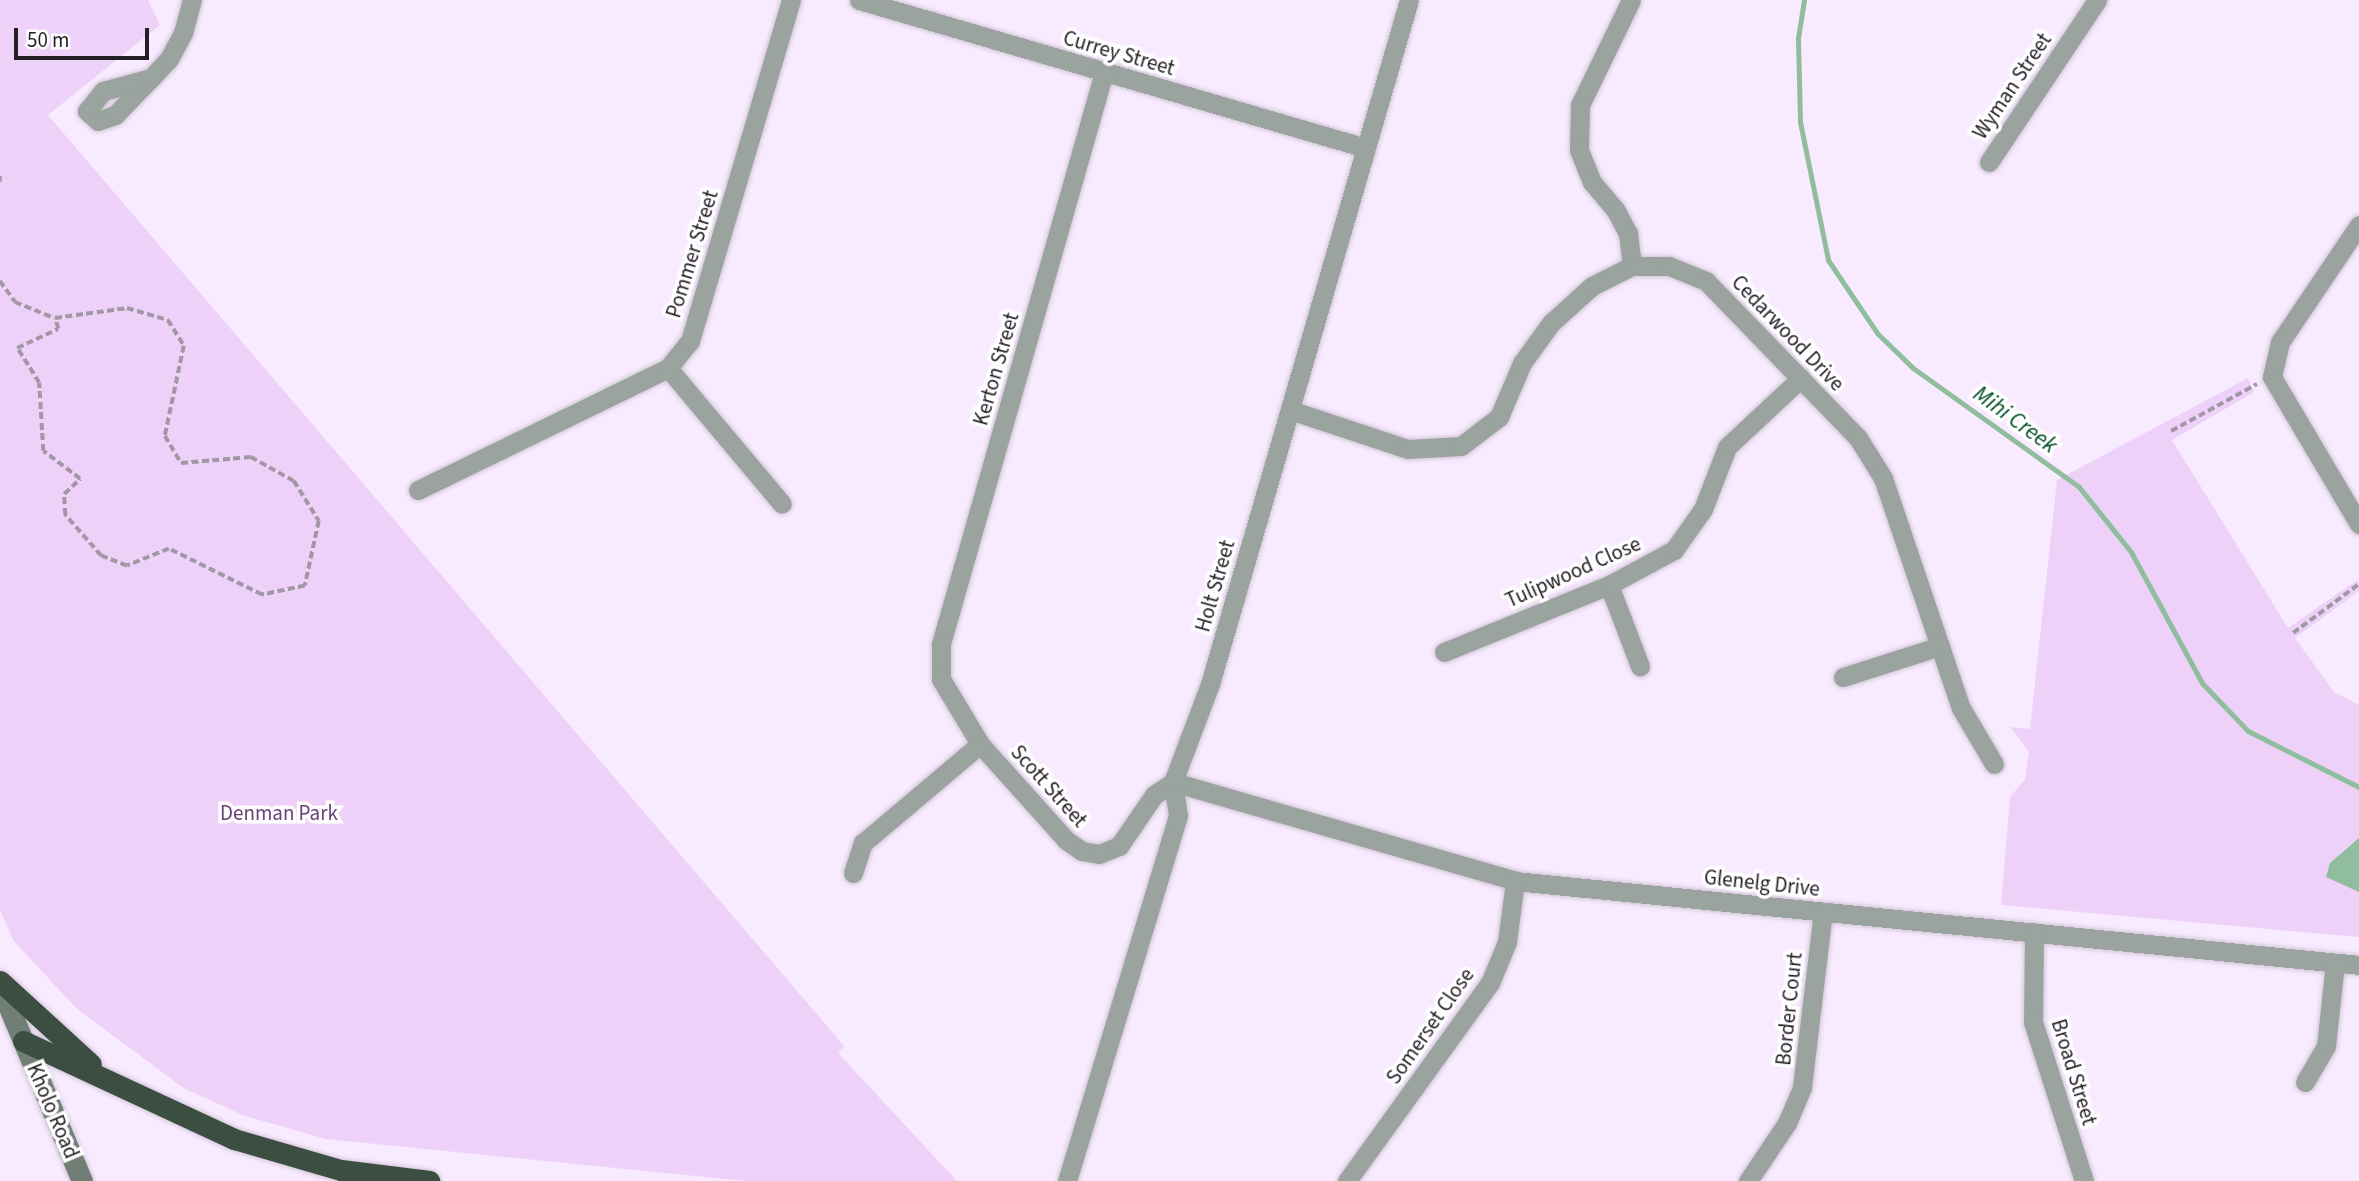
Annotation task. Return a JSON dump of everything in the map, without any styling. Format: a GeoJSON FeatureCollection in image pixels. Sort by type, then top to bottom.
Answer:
{"type":"FeatureCollection","features":[{"type":"Feature","properties":{"kind":"highway"},"geometry":{"type":"LineString","coordinates":[[0,984],[100,1074]]}},
{"type":"Feature","properties":{"kind":"highway"},"geometry":{"type":"LineString","coordinates":[[23,1041],[100,1074],[202,1125],[269,1151],[341,1170],[429,1181]]}},
{"type":"Feature","properties":{"kind":"main road","name":"Kholo Road"},"geometry":{"type":"LineString","coordinates":[[0,984],[82,1181]]}},
{"type":"Feature","properties":{"kind":"main road"},"geometry":{"type":"LineString","coordinates":[[0,1030],[23,1041]]}},
{"type":"Feature","properties":{"kind":"street"},"geometry":{"type":"LineString","coordinates":[[151,78],[169,59],[183,33],[192,0]]}},
{"type":"Feature","properties":{"kind":"street","name":"Pommer Street"},"geometry":{"type":"LineString","coordinates":[[418,490],[668,368],[690,341],[791,0]]}},
{"type":"Feature","properties":{"kind":"street","name":"Currey Street"},"geometry":{"type":"LineString","coordinates":[[859,0],[1366,148]]}},
{"type":"Feature","properties":{"kind":"street","name":"Holt Street"},"geometry":{"type":"LineString","coordinates":[[1172,782],[1210,684],[1409,0]]}},
{"type":"Feature","properties":{"kind":"street"},"geometry":{"type":"LineString","coordinates":[[1631,0],[1580,105],[1579,150],[1592,182],[1615,209],[1628,233],[1632,266]]}},
{"type":"Feature","properties":{"kind":"street","name":"Wyman Street"},"geometry":{"type":"LineString","coordinates":[[1989,162],[2097,0]]}},
{"type":"Feature","properties":{"kind":"street","name":"Kerton Street"},"geometry":{"type":"LineString","coordinates":[[941,679],[941,644],[1104,72]]}},
{"type":"Feature","properties":{"kind":"street"},"geometry":{"type":"LineString","coordinates":[[2359,225],[2280,342],[2272,377],[2359,524]]}},
{"type":"Feature","properties":{"kind":"street","name":"Cedarwood Drive"},"geometry":{"type":"LineString","coordinates":[[1290,410],[1408,449],[1461,446],[1499,417],[1522,363],[1551,323],[1592,286],[1632,266],[1669,266],[1706,281],[1858,438],[1883,478],[1961,708],[1994,764]]}},
{"type":"Feature","properties":{"kind":"street"},"geometry":{"type":"LineString","coordinates":[[668,368],[782,504]]}},
{"type":"Feature","properties":{"kind":"street","name":"Tulipwood Close"},"geometry":{"type":"LineString","coordinates":[[1444,652],[1609,585],[1674,550],[1703,509],[1727,447],[1801,378]]}},
{"type":"Feature","properties":{"kind":"street"},"geometry":{"type":"LineString","coordinates":[[1609,585],[1640,666]]}},
{"type":"Feature","properties":{"kind":"street"},"geometry":{"type":"LineString","coordinates":[[1843,677],[1940,646]]}},
{"type":"Feature","properties":{"kind":"street","name":"Scott Street"},"geometry":{"type":"LineString","coordinates":[[941,679],[980,744],[1066,840],[1087,853],[1102,853],[1119,846],[1153,795],[1172,782]]}},
{"type":"Feature","properties":{"kind":"street"},"geometry":{"type":"LineString","coordinates":[[853,873],[863,843],[980,744]]}},
{"type":"Feature","properties":{"kind":"street"},"geometry":{"type":"LineString","coordinates":[[1067,1181],[1178,815],[1172,782]]}},
{"type":"Feature","properties":{"kind":"street","name":"Glenelg Drive"},"geometry":{"type":"LineString","coordinates":[[1172,782],[1515,881],[2359,965]]}},
{"type":"Feature","properties":{"kind":"street","name":"Somerset Close"},"geometry":{"type":"LineString","coordinates":[[1347,1181],[1490,983],[1507,942],[1515,881]]}},
{"type":"Feature","properties":{"kind":"street","name":"Border Court"},"geometry":{"type":"LineString","coordinates":[[1748,1181],[1787,1123],[1802,1087],[1823,912]]}},
{"type":"Feature","properties":{"kind":"street","name":"Broad Street"},"geometry":{"type":"LineString","coordinates":[[2034,932],[2033,1021],[2084,1181]]}},
{"type":"Feature","properties":{"kind":"street"},"geometry":{"type":"LineString","coordinates":[[2305,1082],[2326,1046],[2335,963]]}},
{"type":"Feature","properties":{"kind":"path"},"geometry":{"type":"LineString","coordinates":[[0,176],[0,182]]}},
{"type":"Feature","properties":{"kind":"path"},"geometry":{"type":"LineString","coordinates":[[0,281],[15,302],[55,318],[127,308],[168,320],[184,346],[165,436],[169,445],[181,464],[190,466],[251,457],[294,481],[318,521],[306,586],[262,596],[169,549],[127,566],[100,556],[65,515],[64,494],[80,479],[43,451],[39,383],[17,348],[58,329],[55,318]]}},
{"type":"Feature","properties":{"kind":"path"},"geometry":{"type":"LineString","coordinates":[[2171,431],[2272,377]]}},
{"type":"Feature","properties":{"kind":"path"},"geometry":{"type":"LineString","coordinates":[[2293,633],[2359,584]]}},
{"type":"Feature","properties":{"kind":"green space","name":"Denman Park"},"geometry":{"type":"Polygon","coordinates":[[[0,0],[148,0],[160,25],[48,115],[844,1046],[838,1053],[957,1181],[745,1181],[326,1139],[245,1116],[185,1089],[76,1008],[13,940],[0,910],[0,0]]]}},
{"type":"Feature","properties":{"kind":"green space"},"geometry":{"type":"Polygon","coordinates":[[[2248,378],[2254,392],[2172,440],[2288,628],[2357,580],[2359,585],[2359,591],[2295,638],[2334,692],[2359,705],[2359,937],[2001,905],[2010,797],[2025,779],[2029,752],[2010,727],[2030,729],[2057,480],[2248,378]]]}},
{"type":"Feature","properties":{"kind":"shaded area"},"geometry":{"type":"Polygon","coordinates":[[[2359,838],[2359,892],[2326,877],[2330,863],[2359,838]]]}},
{"type":"Feature","properties":{"kind":"waterway","name":"Mihi Creek"},"geometry":{"type":"LineString","coordinates":[[1804,0],[1798,39],[1800,122],[1828,260],[1878,334],[1913,368],[2079,487],[2131,552],[2202,683],[2248,731],[2359,787]]}}]}
